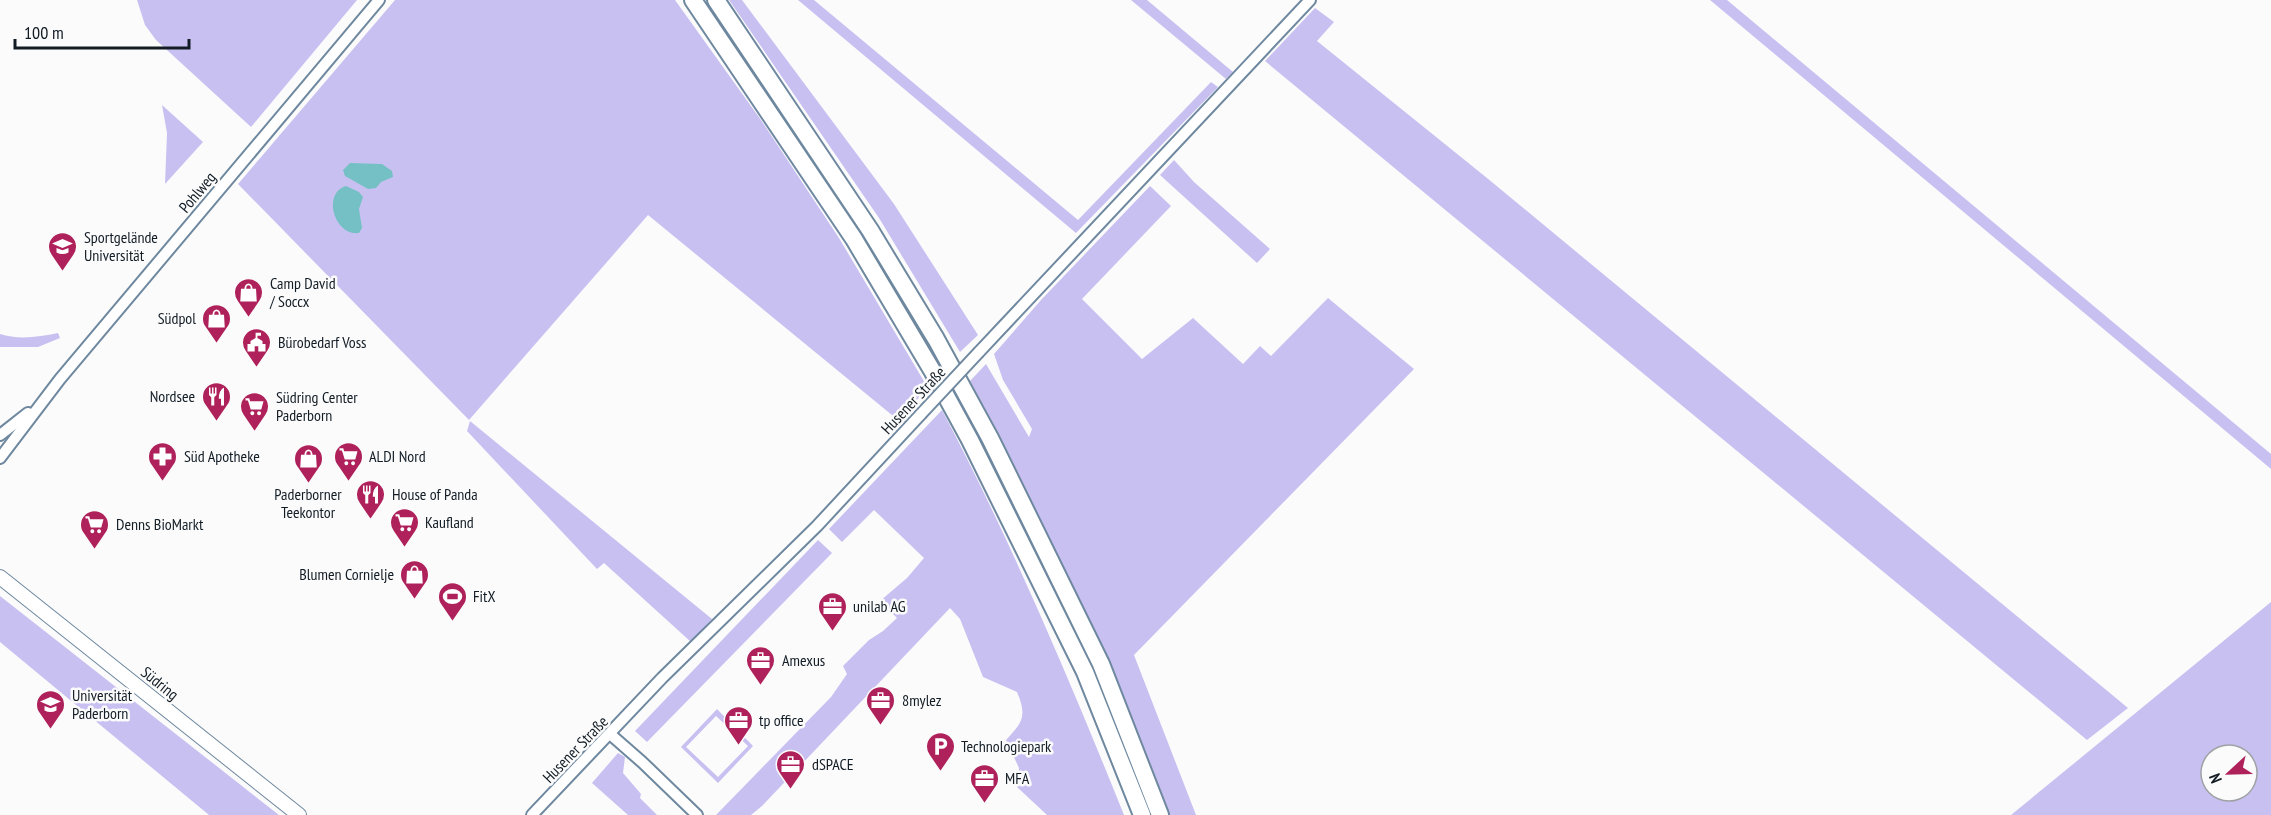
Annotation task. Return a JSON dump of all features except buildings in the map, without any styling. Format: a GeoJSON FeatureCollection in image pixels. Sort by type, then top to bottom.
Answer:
{"type":"FeatureCollection","features":[{"type":"Feature","properties":{"kind":"highway"},"geometry":{"type":"LineString","coordinates":[[693,0],[854,239],[933,372],[970,440],[1085,672],[1142,815]]}},
{"type":"Feature","properties":{"kind":"highway"},"geometry":{"type":"LineString","coordinates":[[716,0],[870,230],[936,339],[990,438],[1101,664],[1160,815]]}},
{"type":"Feature","properties":{"kind":"main road","name":"Südring"},"geometry":{"type":"LineString","coordinates":[[0,576],[299,815]]}},
{"type":"Feature","properties":{"kind":"street","name":"Pohlweg"},"geometry":{"type":"LineString","coordinates":[[0,458],[40,403],[379,0]]}},
{"type":"Feature","properties":{"kind":"street","name":"Husener Straße"},"geometry":{"type":"LineString","coordinates":[[532,815],[662,678],[817,526],[1310,0]]}},
{"type":"Feature","properties":{"kind":"street","name":"Pohlweg"},"geometry":{"type":"LineString","coordinates":[[0,435],[40,403]]}},
{"type":"Feature","properties":{"kind":"street"},"geometry":{"type":"LineString","coordinates":[[610,734],[697,815]]}},
{"type":"Feature","properties":{"kind":"shaded area"},"geometry":{"type":"Polygon","coordinates":[[[137,0],[357,0],[251,127],[156,40],[145,25],[137,0]]]}},
{"type":"Feature","properties":{"kind":"shaded area"},"geometry":{"type":"Polygon","coordinates":[[[395,0],[675,0],[761,120],[839,238],[928,388],[898,420],[648,215],[469,420],[238,184],[395,0]]]}},
{"type":"Feature","properties":{"kind":"shaded area"},"geometry":{"type":"Polygon","coordinates":[[[729,0],[742,0],[894,204],[978,335],[960,352],[879,218],[729,0]]]}},
{"type":"Feature","properties":{"kind":"shaded area"},"geometry":{"type":"Polygon","coordinates":[[[798,0],[814,0],[1078,220],[1211,82],[1218,87],[1076,233],[798,0]]]}},
{"type":"Feature","properties":{"kind":"shaded area"},"geometry":{"type":"Polygon","coordinates":[[[1131,0],[1147,0],[1233,72],[1226,79],[1131,0]]]}},
{"type":"Feature","properties":{"kind":"shaded area"},"geometry":{"type":"Polygon","coordinates":[[[1710,0],[1727,0],[2271,454],[2271,469],[1710,0]]]}},
{"type":"Feature","properties":{"kind":"shaded area"},"geometry":{"type":"Polygon","coordinates":[[[1315,8],[1334,22],[1317,41],[1487,178],[2128,708],[2087,740],[1265,61],[1315,8]]]}},
{"type":"Feature","properties":{"kind":"shaded area"},"geometry":{"type":"Polygon","coordinates":[[[162,105],[203,142],[165,184],[167,133],[162,105]]]}},
{"type":"Feature","properties":{"kind":"shaded area"},"geometry":{"type":"Polygon","coordinates":[[[1174,160],[1194,182],[1270,249],[1257,263],[1160,175],[1174,160]]]}},
{"type":"Feature","properties":{"kind":"shaded area"},"geometry":{"type":"Polygon","coordinates":[[[1150,186],[1171,206],[1082,299],[1142,359],[1193,318],[1243,364],[1260,346],[1271,356],[1328,298],[1414,369],[1134,655],[1196,815],[1168,815],[1112,670],[1000,436],[970,381],[986,364],[1029,437],[1032,429],[1003,380],[994,354],[1041,300],[1150,186]]]}},
{"type":"Feature","properties":{"kind":"shaded area"},"geometry":{"type":"Polygon","coordinates":[[[58,333],[60,338],[38,347],[0,347],[0,334],[29,337],[58,333]]]}},
{"type":"Feature","properties":{"kind":"shaded area"},"geometry":{"type":"Polygon","coordinates":[[[942,410],[992,509],[1038,610],[1124,815],[1047,815],[1017,787],[1019,768],[1006,740],[1022,718],[1020,700],[1017,692],[983,677],[960,619],[950,608],[762,806],[751,815],[716,815],[831,697],[847,674],[843,666],[869,640],[897,618],[880,601],[907,578],[924,558],[874,510],[842,542],[829,529],[942,410]]]}},
{"type":"Feature","properties":{"kind":"shaded area"},"geometry":{"type":"Polygon","coordinates":[[[470,421],[712,619],[691,642],[604,563],[597,569],[467,431],[470,421]]]}},
{"type":"Feature","properties":{"kind":"shaded area"},"geometry":{"type":"Polygon","coordinates":[[[818,540],[832,553],[647,742],[635,731],[818,540]]]}},
{"type":"Feature","properties":{"kind":"shaded area"},"geometry":{"type":"Polygon","coordinates":[[[0,596],[279,815],[209,815],[0,642],[0,596]]]}},
{"type":"Feature","properties":{"kind":"shaded area"},"geometry":{"type":"Polygon","coordinates":[[[2271,602],[2271,815],[2011,815],[2271,602]]]}},
{"type":"Feature","properties":{"kind":"shaded area"},"geometry":{"type":"Polygon","coordinates":[[[717,709],[753,746],[718,783],[681,747],[717,709]],[[716,716],[686,747],[718,777],[748,746],[716,716]]]}},
{"type":"Feature","properties":{"kind":"shaded area"},"geometry":{"type":"Polygon","coordinates":[[[618,753],[625,757],[623,773],[641,794],[640,798],[657,815],[628,815],[592,783],[618,753]]]}},
{"type":"Feature","properties":{"kind":"water"},"geometry":{"type":"Polygon","coordinates":[[[350,163],[382,164],[392,171],[393,177],[381,182],[376,188],[368,189],[345,176],[343,170],[350,163]]]}},
{"type":"Feature","properties":{"kind":"water"},"geometry":{"type":"Polygon","coordinates":[[[346,186],[359,192],[363,197],[359,209],[362,228],[359,233],[343,228],[334,213],[334,197],[346,186]]]}},
{"type":"Feature","properties":{"kind":"place","name":"Sportgelände Universität"},"geometry":{"type":"Point","coordinates":[63,272]}},
{"type":"Feature","properties":{"kind":"place","name":"Camp David / Soccx"},"geometry":{"type":"Point","coordinates":[249,318]}},
{"type":"Feature","properties":{"kind":"place","name":"Südpol"},"geometry":{"type":"Point","coordinates":[217,344]}},
{"type":"Feature","properties":{"kind":"place","name":"Bürobedarf Voss"},"geometry":{"type":"Point","coordinates":[257,368]}},
{"type":"Feature","properties":{"kind":"place","name":"Nordsee"},"geometry":{"type":"Point","coordinates":[216,422]}},
{"type":"Feature","properties":{"kind":"place","name":"Südring Center Paderborn"},"geometry":{"type":"Point","coordinates":[255,432]}},
{"type":"Feature","properties":{"kind":"place","name":"Süd Apotheke"},"geometry":{"type":"Point","coordinates":[163,482]}},
{"type":"Feature","properties":{"kind":"place","name":"ALDI Nord"},"geometry":{"type":"Point","coordinates":[348,482]}},
{"type":"Feature","properties":{"kind":"place","name":"Paderborner Teekontor"},"geometry":{"type":"Point","coordinates":[308,484]}},
{"type":"Feature","properties":{"kind":"place","name":"House of Panda"},"geometry":{"type":"Point","coordinates":[371,520]}},
{"type":"Feature","properties":{"kind":"place","name":"Kaufland"},"geometry":{"type":"Point","coordinates":[404,548]}},
{"type":"Feature","properties":{"kind":"place","name":"Denns BioMarkt"},"geometry":{"type":"Point","coordinates":[95,550]}},
{"type":"Feature","properties":{"kind":"place","name":"Blumen Cornielje"},"geometry":{"type":"Point","coordinates":[415,600]}},
{"type":"Feature","properties":{"kind":"place","name":"FitX"},"geometry":{"type":"Point","coordinates":[452,622]}},
{"type":"Feature","properties":{"kind":"place","name":"unilab AG"},"geometry":{"type":"Point","coordinates":[832,632]}},
{"type":"Feature","properties":{"kind":"place","name":"Amexus"},"geometry":{"type":"Point","coordinates":[761,686]}},
{"type":"Feature","properties":{"kind":"place","name":"8mylez"},"geometry":{"type":"Point","coordinates":[881,726]}},
{"type":"Feature","properties":{"kind":"place","name":"Universität Paderborn"},"geometry":{"type":"Point","coordinates":[51,730]}},
{"type":"Feature","properties":{"kind":"place","name":"tp office"},"geometry":{"type":"Point","coordinates":[738,746]}},
{"type":"Feature","properties":{"kind":"place","name":"Technologiepark"},"geometry":{"type":"Point","coordinates":[940,772]}},
{"type":"Feature","properties":{"kind":"place","name":"dSPACE"},"geometry":{"type":"Point","coordinates":[791,790]}},
{"type":"Feature","properties":{"kind":"place","name":"MFA"},"geometry":{"type":"Point","coordinates":[984,804]}}]}
